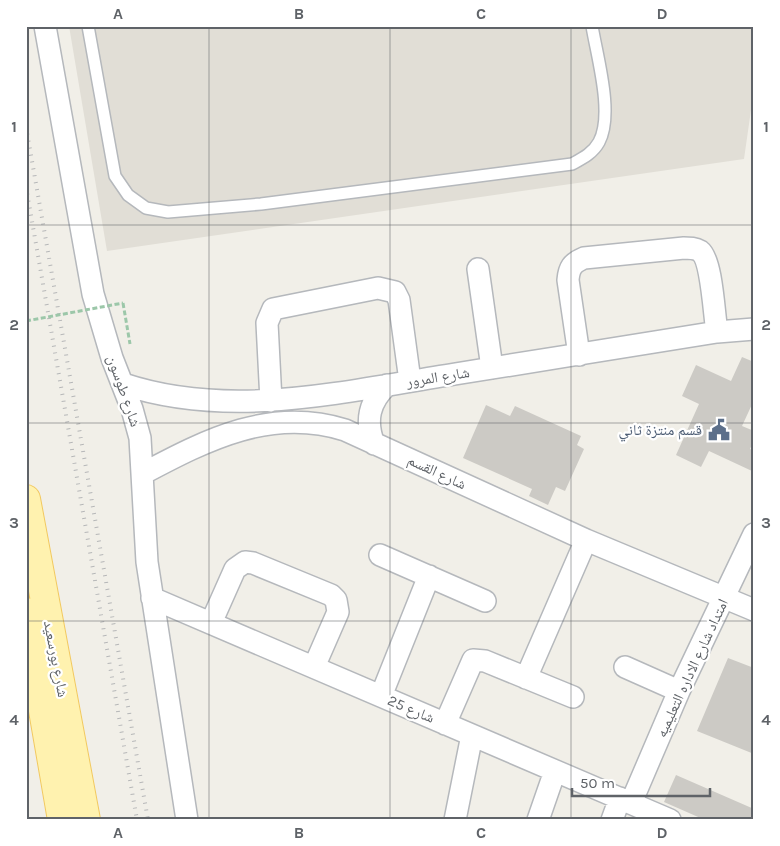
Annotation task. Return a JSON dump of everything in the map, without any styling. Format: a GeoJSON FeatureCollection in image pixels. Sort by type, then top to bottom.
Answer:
{"type":"FeatureCollection","features":[{"type":"Feature","properties":{"kind":"main road","name":"شارع بورسعيد"},"geometry":{"type":"LineString","coordinates":[[26,499],[86,820]]}},
{"type":"Feature","properties":{"kind":"main road","name":"شارع بورسعيد"},"geometry":{"type":"LineString","coordinates":[[26,612],[29,649],[62,820]]}},
{"type":"Feature","properties":{"kind":"street","name":"شارع طوسون"},"geometry":{"type":"LineString","coordinates":[[45,26],[93,294],[112,358],[132,409],[140,438],[144,473],[147,562],[187,820]]}},
{"type":"Feature","properties":{"kind":"street"},"geometry":{"type":"LineString","coordinates":[[580,355],[568,280],[569,269],[575,261],[584,258],[684,248],[693,248],[701,252],[707,262],[717,332]]}},
{"type":"Feature","properties":{"kind":"street"},"geometry":{"type":"LineString","coordinates":[[478,270],[492,368]]}},
{"type":"Feature","properties":{"kind":"street"},"geometry":{"type":"LineString","coordinates":[[271,401],[267,323],[273,309],[378,288],[395,292],[399,300],[410,381]]}},
{"type":"Feature","properties":{"kind":"street","name":"شارع المرور"},"geometry":{"type":"LineString","coordinates":[[123,384],[170,397],[203,402],[271,401],[387,385],[717,332],[754,329]]}},
{"type":"Feature","properties":{"kind":"street"},"geometry":{"type":"LineString","coordinates":[[374,444],[369,428],[370,412],[376,397],[387,385]]}},
{"type":"Feature","properties":{"kind":"street","name":"شارع القسم"},"geometry":{"type":"LineString","coordinates":[[144,473],[198,446],[270,423],[286,421],[316,422],[345,430],[586,540],[754,610]]}},
{"type":"Feature","properties":{"kind":"street","name":"امتداد شارع الاداره التعليميه"},"geometry":{"type":"LineString","coordinates":[[612,820],[625,801],[754,534]]}},
{"type":"Feature","properties":{"kind":"street"},"geometry":{"type":"LineString","coordinates":[[526,678],[586,540]]}},
{"type":"Feature","properties":{"kind":"street"},"geometry":{"type":"LineString","coordinates":[[380,555],[485,601]]}},
{"type":"Feature","properties":{"kind":"street"},"geometry":{"type":"LineString","coordinates":[[211,624],[235,569],[245,562],[253,563],[331,595],[336,600],[338,612],[314,668]]}},
{"type":"Feature","properties":{"kind":"street"},"geometry":{"type":"LineString","coordinates":[[381,696],[429,576]]}},
{"type":"Feature","properties":{"kind":"street","name":"شارع 25"},"geometry":{"type":"LineString","coordinates":[[152,598],[670,820]]}},
{"type":"Feature","properties":{"kind":"street"},"geometry":{"type":"LineString","coordinates":[[445,724],[473,660],[484,661],[574,697]]}},
{"type":"Feature","properties":{"kind":"street"},"geometry":{"type":"LineString","coordinates":[[625,667],[679,691]]}},
{"type":"Feature","properties":{"kind":"street"},"geometry":{"type":"LineString","coordinates":[[455,820],[472,735]]}},
{"type":"Feature","properties":{"kind":"street"},"geometry":{"type":"LineString","coordinates":[[538,820],[555,771]]}},
{"type":"Feature","properties":{"kind":"lane"},"geometry":{"type":"LineString","coordinates":[[88,26],[115,176],[128,195],[146,208],[168,212],[261,204],[572,164],[587,156],[598,143],[605,127],[605,110],[592,26]]}},
{"type":"Feature","properties":{"kind":"path"},"geometry":{"type":"LineString","coordinates":[[26,321],[123,303],[130,347]]}},
{"type":"Feature","properties":{"kind":"shaded area"},"geometry":{"type":"Polygon","coordinates":[[[69,26],[754,26],[754,89],[744,159],[107,251],[69,26]]]}},
{"type":"Feature","properties":{"kind":"building"},"geometry":{"type":"Polygon","coordinates":[[[742,357],[754,362],[754,400],[742,426],[754,431],[754,440],[750,449],[754,451],[752,471],[709,451],[701,467],[676,455],[699,404],[682,396],[696,365],[731,381],[742,357]]]}},
{"type":"Feature","properties":{"kind":"building"},"geometry":{"type":"Polygon","coordinates":[[[486,405],[510,416],[515,406],[581,436],[577,445],[584,449],[565,491],[556,487],[548,505],[529,496],[532,489],[463,458],[486,405]]]}},
{"type":"Feature","properties":{"kind":"building"},"geometry":{"type":"Polygon","coordinates":[[[728,658],[754,668],[754,754],[697,731],[728,658]]]}},
{"type":"Feature","properties":{"kind":"building"},"geometry":{"type":"Polygon","coordinates":[[[676,775],[754,809],[754,820],[705,820],[664,802],[676,775]]]}},
{"type":"Feature","properties":{"kind":"railway"},"geometry":{"type":"LineString","coordinates":[[26,127],[148,820]]}},
{"type":"Feature","properties":{"kind":"railway"},"geometry":{"type":"LineString","coordinates":[[26,187],[137,820]]}},
{"type":"Feature","properties":{"kind":"place","name":"قسم منتزة ثاني"},"geometry":{"type":"Point","coordinates":[719,430]}}]}
